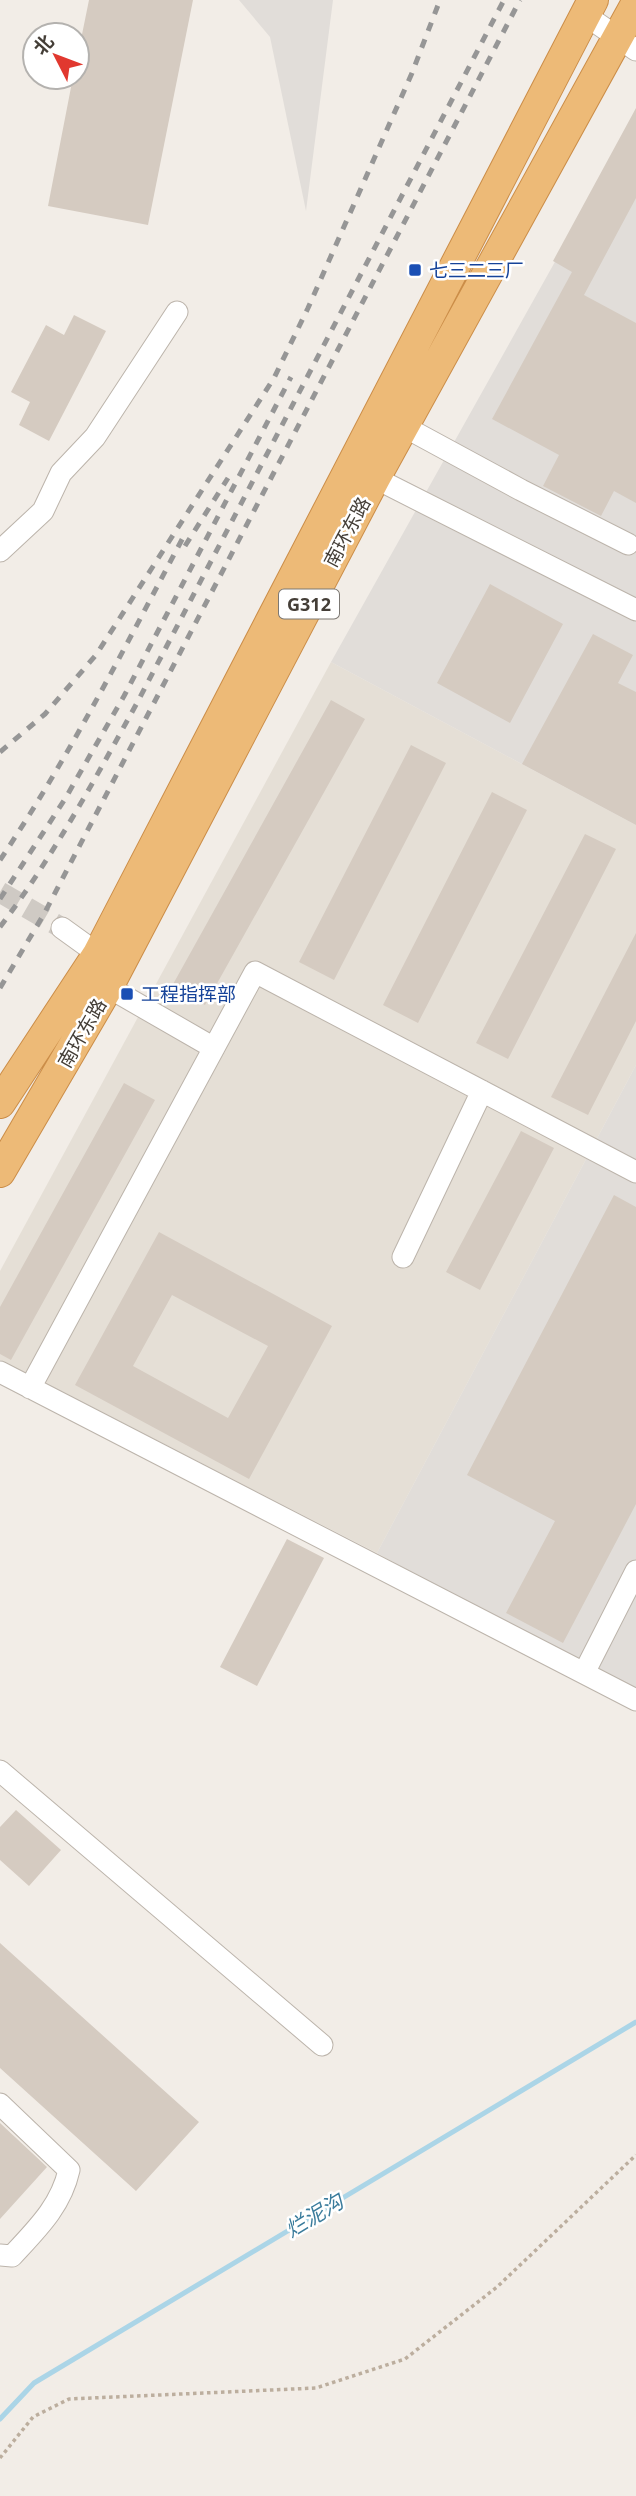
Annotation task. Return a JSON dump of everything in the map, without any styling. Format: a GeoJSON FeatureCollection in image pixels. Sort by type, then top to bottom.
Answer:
{"type":"FeatureCollection","features":[{"type":"Feature","properties":{"kind":"highway","name":"南环东路"},"geometry":{"type":"LineString","coordinates":[[0,1172],[108,987],[403,426],[626,43],[636,4]]}},
{"type":"Feature","properties":{"kind":"highway","name":"南环东路"},"geometry":{"type":"LineString","coordinates":[[0,1103],[98,954],[589,7]]}},
{"type":"Feature","properties":{"kind":"street"},"geometry":{"type":"LineString","coordinates":[[589,7],[626,43]]}},
{"type":"Feature","properties":{"kind":"street"},"geometry":{"type":"LineString","coordinates":[[0,551],[43,511],[61,473],[95,437],[177,312]]}},
{"type":"Feature","properties":{"kind":"street"},"geometry":{"type":"LineString","coordinates":[[403,426],[628,544]]}},
{"type":"Feature","properties":{"kind":"street"},"geometry":{"type":"LineString","coordinates":[[375,478],[636,610]]}},
{"type":"Feature","properties":{"kind":"street"},"geometry":{"type":"LineString","coordinates":[[62,928],[98,954]]}},
{"type":"Feature","properties":{"kind":"street"},"geometry":{"type":"LineString","coordinates":[[30,1388],[255,972],[636,1172]]}},
{"type":"Feature","properties":{"kind":"street"},"geometry":{"type":"LineString","coordinates":[[108,987],[214,1048]]}},
{"type":"Feature","properties":{"kind":"street"},"geometry":{"type":"LineString","coordinates":[[402,1257],[482,1091]]}},
{"type":"Feature","properties":{"kind":"street"},"geometry":{"type":"LineString","coordinates":[[0,1372],[636,1700]]}},
{"type":"Feature","properties":{"kind":"street"},"geometry":{"type":"LineString","coordinates":[[584,1673],[636,1571]]}},
{"type":"Feature","properties":{"kind":"street"},"geometry":{"type":"LineString","coordinates":[[0,1771],[321,2045]]}},
{"type":"Feature","properties":{"kind":"street"},"geometry":{"type":"LineString","coordinates":[[0,2104],[69,2170],[64,2190],[51,2211],[12,2256],[0,2255]]}},
{"type":"Feature","properties":{"kind":"path"},"geometry":{"type":"LineString","coordinates":[[0,2458],[33,2417],[69,2399],[316,2388],[405,2360],[497,2287],[636,2155]]}},
{"type":"Feature","properties":{"kind":"shaded area"},"geometry":{"type":"Polygon","coordinates":[[[239,0],[333,0],[306,211],[270,37],[239,0]]]}},
{"type":"Feature","properties":{"kind":"shaded area"},"geometry":{"type":"Polygon","coordinates":[[[636,117],[636,825],[331,662],[636,117]]]}},
{"type":"Feature","properties":{"kind":"shaded area"},"geometry":{"type":"Polygon","coordinates":[[[331,662],[636,825],[636,1065],[377,1553],[0,1360],[0,1271],[331,662]]]}},
{"type":"Feature","properties":{"kind":"shaded area"},"geometry":{"type":"Polygon","coordinates":[[[636,1065],[636,1698],[377,1553],[636,1065]]]}},
{"type":"Feature","properties":{"kind":"building"},"geometry":{"type":"Polygon","coordinates":[[[89,0],[193,0],[148,225],[48,206],[70,91],[91,91],[91,21],[85,21],[89,0]]]}},
{"type":"Feature","properties":{"kind":"building"},"geometry":{"type":"Polygon","coordinates":[[[636,108],[636,198],[584,295],[636,323],[636,503],[614,491],[601,516],[543,486],[559,455],[492,419],[572,272],[553,261],[636,108]]]}},
{"type":"Feature","properties":{"kind":"building"},"geometry":{"type":"Polygon","coordinates":[[[74,315],[106,331],[49,441],[19,425],[30,402],[11,392],[46,325],[64,335],[74,315]]]}},
{"type":"Feature","properties":{"kind":"building"},"geometry":{"type":"Polygon","coordinates":[[[490,584],[563,624],[510,723],[437,683],[490,584]]]}},
{"type":"Feature","properties":{"kind":"building"},"geometry":{"type":"Polygon","coordinates":[[[593,634],[633,655],[618,683],[636,692],[636,825],[522,764],[593,634]]]}},
{"type":"Feature","properties":{"kind":"building"},"geometry":{"type":"Polygon","coordinates":[[[331,700],[365,719],[205,1005],[172,986],[331,700]]]}},
{"type":"Feature","properties":{"kind":"building"},"geometry":{"type":"Polygon","coordinates":[[[411,745],[446,763],[334,980],[299,962],[411,745]]]}},
{"type":"Feature","properties":{"kind":"building"},"geometry":{"type":"Polygon","coordinates":[[[492,792],[527,810],[418,1023],[383,1005],[492,792]]]}},
{"type":"Feature","properties":{"kind":"building"},"geometry":{"type":"Polygon","coordinates":[[[585,834],[616,849],[508,1059],[476,1043],[585,834]]]}},
{"type":"Feature","properties":{"kind":"building"},"geometry":{"type":"Polygon","coordinates":[[[636,933],[636,1021],[588,1115],[551,1097],[636,933]]]}},
{"type":"Feature","properties":{"kind":"building"},"geometry":{"type":"Polygon","coordinates":[[[124,1083],[155,1100],[11,1360],[0,1354],[0,1307],[124,1083]]]}},
{"type":"Feature","properties":{"kind":"building"},"geometry":{"type":"Polygon","coordinates":[[[521,1131],[554,1148],[480,1290],[446,1272],[521,1131]]]}},
{"type":"Feature","properties":{"kind":"building"},"geometry":{"type":"Polygon","coordinates":[[[614,1195],[636,1207],[636,1504],[563,1643],[506,1613],[555,1521],[467,1475],[614,1195]]]}},
{"type":"Feature","properties":{"kind":"building"},"geometry":{"type":"Polygon","coordinates":[[[159,1232],[332,1326],[249,1479],[75,1385],[159,1232]],[[172,1295],[133,1366],[228,1418],[268,1346],[172,1295]]]}},
{"type":"Feature","properties":{"kind":"building"},"geometry":{"type":"Polygon","coordinates":[[[287,1539],[324,1558],[257,1686],[220,1667],[287,1539]]]}},
{"type":"Feature","properties":{"kind":"building"},"geometry":{"type":"Polygon","coordinates":[[[16,1810],[61,1850],[29,1886],[0,1860],[0,1827],[16,1810]]]}},
{"type":"Feature","properties":{"kind":"building"},"geometry":{"type":"Polygon","coordinates":[[[0,1943],[199,2122],[136,2191],[0,2068],[0,1943]]]}},
{"type":"Feature","properties":{"kind":"building"},"geometry":{"type":"Polygon","coordinates":[[[0,2123],[47,2167],[0,2219],[0,2123]]]}},
{"type":"Feature","properties":{"kind":"waterway","name":"烂泥沟"},"geometry":{"type":"LineString","coordinates":[[0,2419],[34,2383],[636,2022]]}},
{"type":"Feature","properties":{"kind":"tunnel"},"geometry":{"type":"LineString","coordinates":[[0,892],[62,928]]}},
{"type":"Feature","properties":{"kind":"railway"},"geometry":{"type":"LineString","coordinates":[[0,752],[45,714],[96,655],[274,378],[308,308],[412,73],[440,0]]}},
{"type":"Feature","properties":{"kind":"railway"},"geometry":{"type":"LineString","coordinates":[[0,927],[56,845],[137,703],[504,0]]}},
{"type":"Feature","properties":{"kind":"railway"},"geometry":{"type":"LineString","coordinates":[[0,988],[44,914],[520,0]]}},
{"type":"Feature","properties":{"kind":"railway"},"geometry":{"type":"LineString","coordinates":[[0,899],[65,799],[124,696],[291,377]]}},
{"type":"Feature","properties":{"kind":"railway"},"geometry":{"type":"LineString","coordinates":[[185,546],[228,478]]}},
{"type":"Feature","properties":{"kind":"railway"},"geometry":{"type":"LineString","coordinates":[[0,860],[74,740],[186,532]]}},
{"type":"Feature","properties":{"kind":"place","name":"七三二三厂"},"geometry":{"type":"Point","coordinates":[415,270]}},
{"type":"Feature","properties":{"kind":"place","name":"工程指挥部"},"geometry":{"type":"Point","coordinates":[127,994]}}]}
